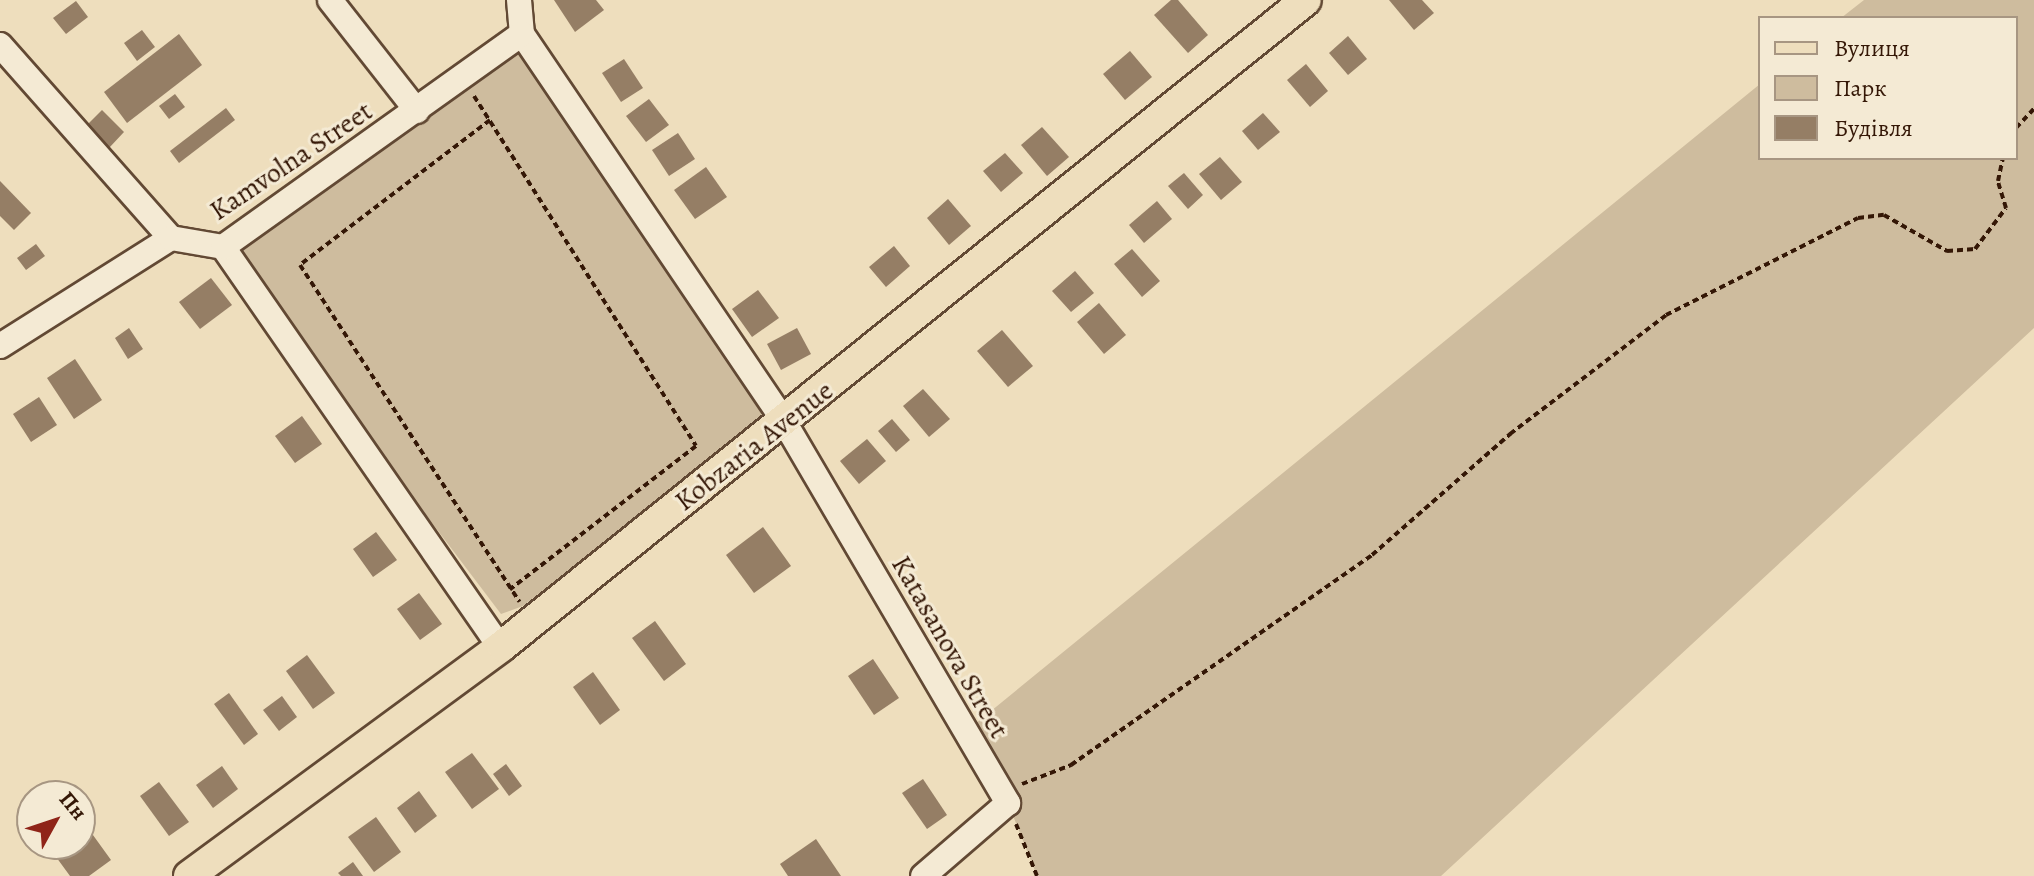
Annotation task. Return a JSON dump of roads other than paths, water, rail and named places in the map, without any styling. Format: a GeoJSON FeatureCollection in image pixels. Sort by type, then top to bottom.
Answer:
{"type":"FeatureCollection","features":[{"type":"Feature","properties":{"kind":"main road","name":"Kobzaria Avenue"},"geometry":{"type":"LineString","coordinates":[[189,876],[500,647],[785,423],[1306,0]]}},
{"type":"Feature","properties":{"kind":"street"},"geometry":{"type":"LineString","coordinates":[[330,0],[417,111]]}},
{"type":"Feature","properties":{"kind":"street"},"geometry":{"type":"LineString","coordinates":[[519,0],[522,34],[785,423]]}},
{"type":"Feature","properties":{"kind":"street","name":"Kamvolna Street"},"geometry":{"type":"LineString","coordinates":[[171,238],[223,247],[522,34]]}},
{"type":"Feature","properties":{"kind":"street"},"geometry":{"type":"LineString","coordinates":[[0,45],[171,238],[0,346]]}},
{"type":"Feature","properties":{"kind":"street"},"geometry":{"type":"LineString","coordinates":[[223,247],[500,647]]}},
{"type":"Feature","properties":{"kind":"street","name":"Katasanova Street"},"geometry":{"type":"LineString","coordinates":[[785,423],[1004,796],[923,876]]}}]}
